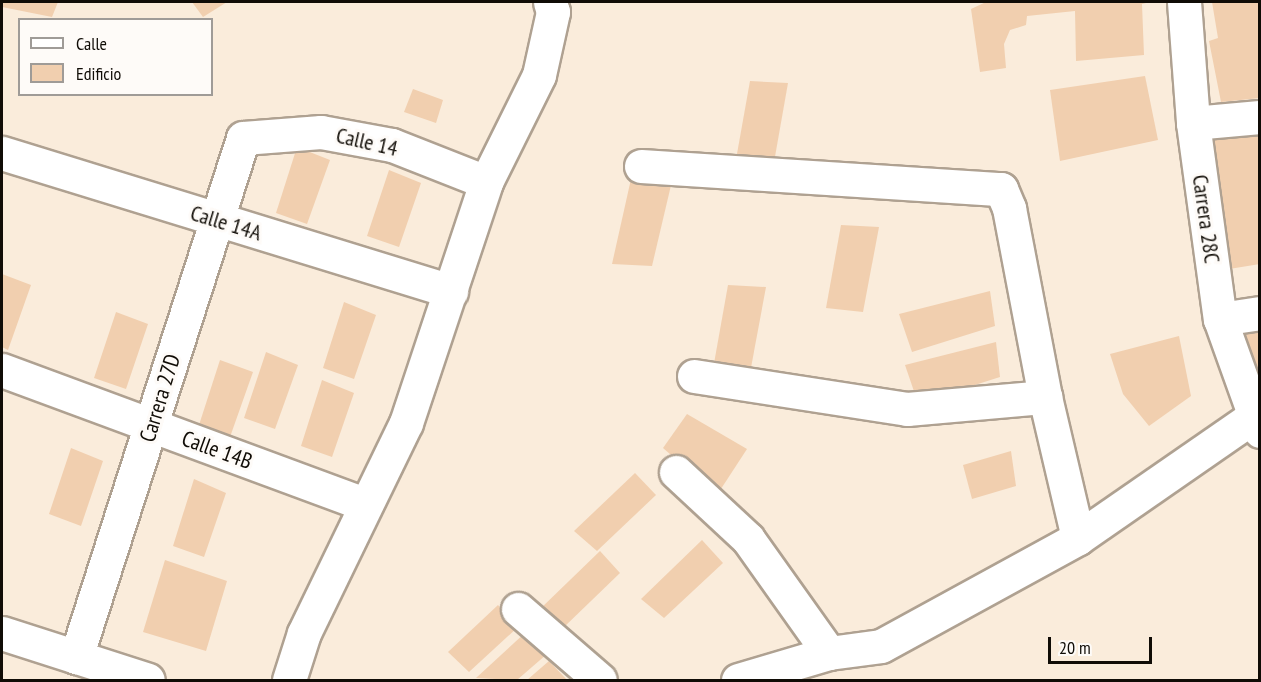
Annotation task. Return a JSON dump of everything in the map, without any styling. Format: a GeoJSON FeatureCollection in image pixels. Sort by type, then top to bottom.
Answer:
{"type":"FeatureCollection","features":[{"type":"Feature","properties":{"kind":"street"},"geometry":{"type":"LineString","coordinates":[[289,681],[304,633],[406,423],[486,182],[539,75],[554,12],[550,2]]}},
{"type":"Feature","properties":{"kind":"street","name":"Carrera 28C"},"geometry":{"type":"LineString","coordinates":[[1184,2],[1193,123],[1220,319],[1257,423]]}},
{"type":"Feature","properties":{"kind":"street"},"geometry":{"type":"LineString","coordinates":[[1193,123],[1260,117]]}},
{"type":"Feature","properties":{"kind":"street","name":"Calle 14"},"geometry":{"type":"LineString","coordinates":[[243,138],[321,132],[392,145],[486,182]]}},
{"type":"Feature","properties":{"kind":"street","name":"Carrera 27D"},"geometry":{"type":"LineString","coordinates":[[76,657],[152,426],[215,219],[243,138]]}},
{"type":"Feature","properties":{"kind":"street","name":"Calle 14A"},"geometry":{"type":"LineString","coordinates":[[2,153],[451,291]]}},
{"type":"Feature","properties":{"kind":"street"},"geometry":{"type":"LineString","coordinates":[[640,166],[1001,189],[1009,208],[1045,397],[1078,538]]}},
{"type":"Feature","properties":{"kind":"street"},"geometry":{"type":"LineString","coordinates":[[1220,319],[1260,313]]}},
{"type":"Feature","properties":{"kind":"street","name":"Calle 14B"},"geometry":{"type":"LineString","coordinates":[[2,370],[365,504]]}},
{"type":"Feature","properties":{"kind":"street"},"geometry":{"type":"LineString","coordinates":[[694,376],[907,409],[1045,397]]}},
{"type":"Feature","properties":{"kind":"street"},"geometry":{"type":"LineString","coordinates":[[738,681],[829,653],[881,646],[1078,538],[1257,423]]}},
{"type":"Feature","properties":{"kind":"street"},"geometry":{"type":"LineString","coordinates":[[676,472],[748,539],[829,653]]}},
{"type":"Feature","properties":{"kind":"street"},"geometry":{"type":"LineString","coordinates":[[518,609],[600,681]]}},
{"type":"Feature","properties":{"kind":"street"},"geometry":{"type":"LineString","coordinates":[[2,633],[148,681]]}},
{"type":"Feature","properties":{"kind":"building"},"geometry":{"type":"Polygon","coordinates":[[[2,2],[58,2],[52,17],[2,7],[2,2]]]}},
{"type":"Feature","properties":{"kind":"building"},"geometry":{"type":"Polygon","coordinates":[[[192,2],[227,2],[203,17],[192,2]]]}},
{"type":"Feature","properties":{"kind":"building"},"geometry":{"type":"Polygon","coordinates":[[[986,2],[1150,2],[1142,4],[1144,55],[1076,61],[1075,11],[1027,16],[1026,25],[1010,30],[1004,44],[1006,68],[980,72],[971,9],[986,2]]]}},
{"type":"Feature","properties":{"kind":"building"},"geometry":{"type":"Polygon","coordinates":[[[1212,2],[1260,2],[1260,98],[1221,102],[1209,41],[1218,38],[1212,2]]]}},
{"type":"Feature","properties":{"kind":"building"},"geometry":{"type":"Polygon","coordinates":[[[1145,76],[1158,140],[1060,161],[1050,90],[1145,76]]]}},
{"type":"Feature","properties":{"kind":"building"},"geometry":{"type":"Polygon","coordinates":[[[750,81],[788,83],[773,168],[735,165],[750,81]]]}},
{"type":"Feature","properties":{"kind":"building"},"geometry":{"type":"Polygon","coordinates":[[[413,89],[443,100],[436,123],[404,112],[413,89]]]}},
{"type":"Feature","properties":{"kind":"building"},"geometry":{"type":"Polygon","coordinates":[[[1260,136],[1260,264],[1223,270],[1207,140],[1260,136]]]}},
{"type":"Feature","properties":{"kind":"building"},"geometry":{"type":"Polygon","coordinates":[[[297,147],[330,160],[307,224],[276,213],[297,147]]]}},
{"type":"Feature","properties":{"kind":"building"},"geometry":{"type":"Polygon","coordinates":[[[389,170],[421,183],[399,247],[367,236],[389,170]]]}},
{"type":"Feature","properties":{"kind":"building"},"geometry":{"type":"Polygon","coordinates":[[[631,179],[672,181],[652,266],[612,264],[631,179]]]}},
{"type":"Feature","properties":{"kind":"building"},"geometry":{"type":"Polygon","coordinates":[[[841,225],[879,227],[863,312],[826,308],[841,225]]]}},
{"type":"Feature","properties":{"kind":"building"},"geometry":{"type":"Polygon","coordinates":[[[2,274],[31,285],[8,350],[2,347],[2,274]]]}},
{"type":"Feature","properties":{"kind":"building"},"geometry":{"type":"Polygon","coordinates":[[[728,285],[766,287],[750,373],[713,369],[728,285]]]}},
{"type":"Feature","properties":{"kind":"building"},"geometry":{"type":"Polygon","coordinates":[[[990,291],[995,326],[912,352],[899,314],[990,291]]]}},
{"type":"Feature","properties":{"kind":"building"},"geometry":{"type":"Polygon","coordinates":[[[344,302],[376,315],[354,379],[323,368],[344,302]]]}},
{"type":"Feature","properties":{"kind":"building"},"geometry":{"type":"Polygon","coordinates":[[[116,312],[148,324],[126,389],[94,378],[116,312]]]}},
{"type":"Feature","properties":{"kind":"building"},"geometry":{"type":"Polygon","coordinates":[[[1260,329],[1260,376],[1259,376],[1243,331],[1260,329]]]}},
{"type":"Feature","properties":{"kind":"building"},"geometry":{"type":"Polygon","coordinates":[[[1179,336],[1191,396],[1149,426],[1123,394],[1110,354],[1179,336]]]}},
{"type":"Feature","properties":{"kind":"building"},"geometry":{"type":"Polygon","coordinates":[[[996,342],[1000,377],[918,403],[905,365],[996,342]]]}},
{"type":"Feature","properties":{"kind":"building"},"geometry":{"type":"Polygon","coordinates":[[[266,352],[298,365],[275,429],[244,418],[266,352]]]}},
{"type":"Feature","properties":{"kind":"building"},"geometry":{"type":"Polygon","coordinates":[[[220,360],[253,372],[230,437],[199,425],[220,360]]]}},
{"type":"Feature","properties":{"kind":"building"},"geometry":{"type":"Polygon","coordinates":[[[322,380],[354,393],[332,457],[301,446],[322,380]]]}},
{"type":"Feature","properties":{"kind":"building"},"geometry":{"type":"Polygon","coordinates":[[[687,414],[747,449],[717,495],[663,448],[687,414]]]}},
{"type":"Feature","properties":{"kind":"building"},"geometry":{"type":"Polygon","coordinates":[[[71,448],[103,461],[81,526],[49,514],[71,448]]]}},
{"type":"Feature","properties":{"kind":"building"},"geometry":{"type":"Polygon","coordinates":[[[1011,451],[1016,486],[972,499],[963,465],[1011,451]]]}},
{"type":"Feature","properties":{"kind":"building"},"geometry":{"type":"Polygon","coordinates":[[[635,473],[656,495],[597,551],[574,531],[635,473]]]}},
{"type":"Feature","properties":{"kind":"building"},"geometry":{"type":"Polygon","coordinates":[[[194,479],[226,493],[204,557],[173,546],[194,479]]]}},
{"type":"Feature","properties":{"kind":"building"},"geometry":{"type":"Polygon","coordinates":[[[702,540],[723,563],[664,618],[641,599],[702,540]]]}},
{"type":"Feature","properties":{"kind":"building"},"geometry":{"type":"Polygon","coordinates":[[[600,551],[620,573],[562,629],[539,610],[600,551]]]}},
{"type":"Feature","properties":{"kind":"building"},"geometry":{"type":"Polygon","coordinates":[[[165,560],[227,581],[206,651],[143,632],[165,560]]]}},
{"type":"Feature","properties":{"kind":"building"},"geometry":{"type":"Polygon","coordinates":[[[498,605],[518,627],[469,672],[448,652],[498,605]]]}},
{"type":"Feature","properties":{"kind":"building"},"geometry":{"type":"Polygon","coordinates":[[[526,632],[547,654],[517,680],[476,678],[526,632]]]}},
{"type":"Feature","properties":{"kind":"building"},"geometry":{"type":"Polygon","coordinates":[[[549,661],[567,680],[527,680],[549,661]]]}}]}
